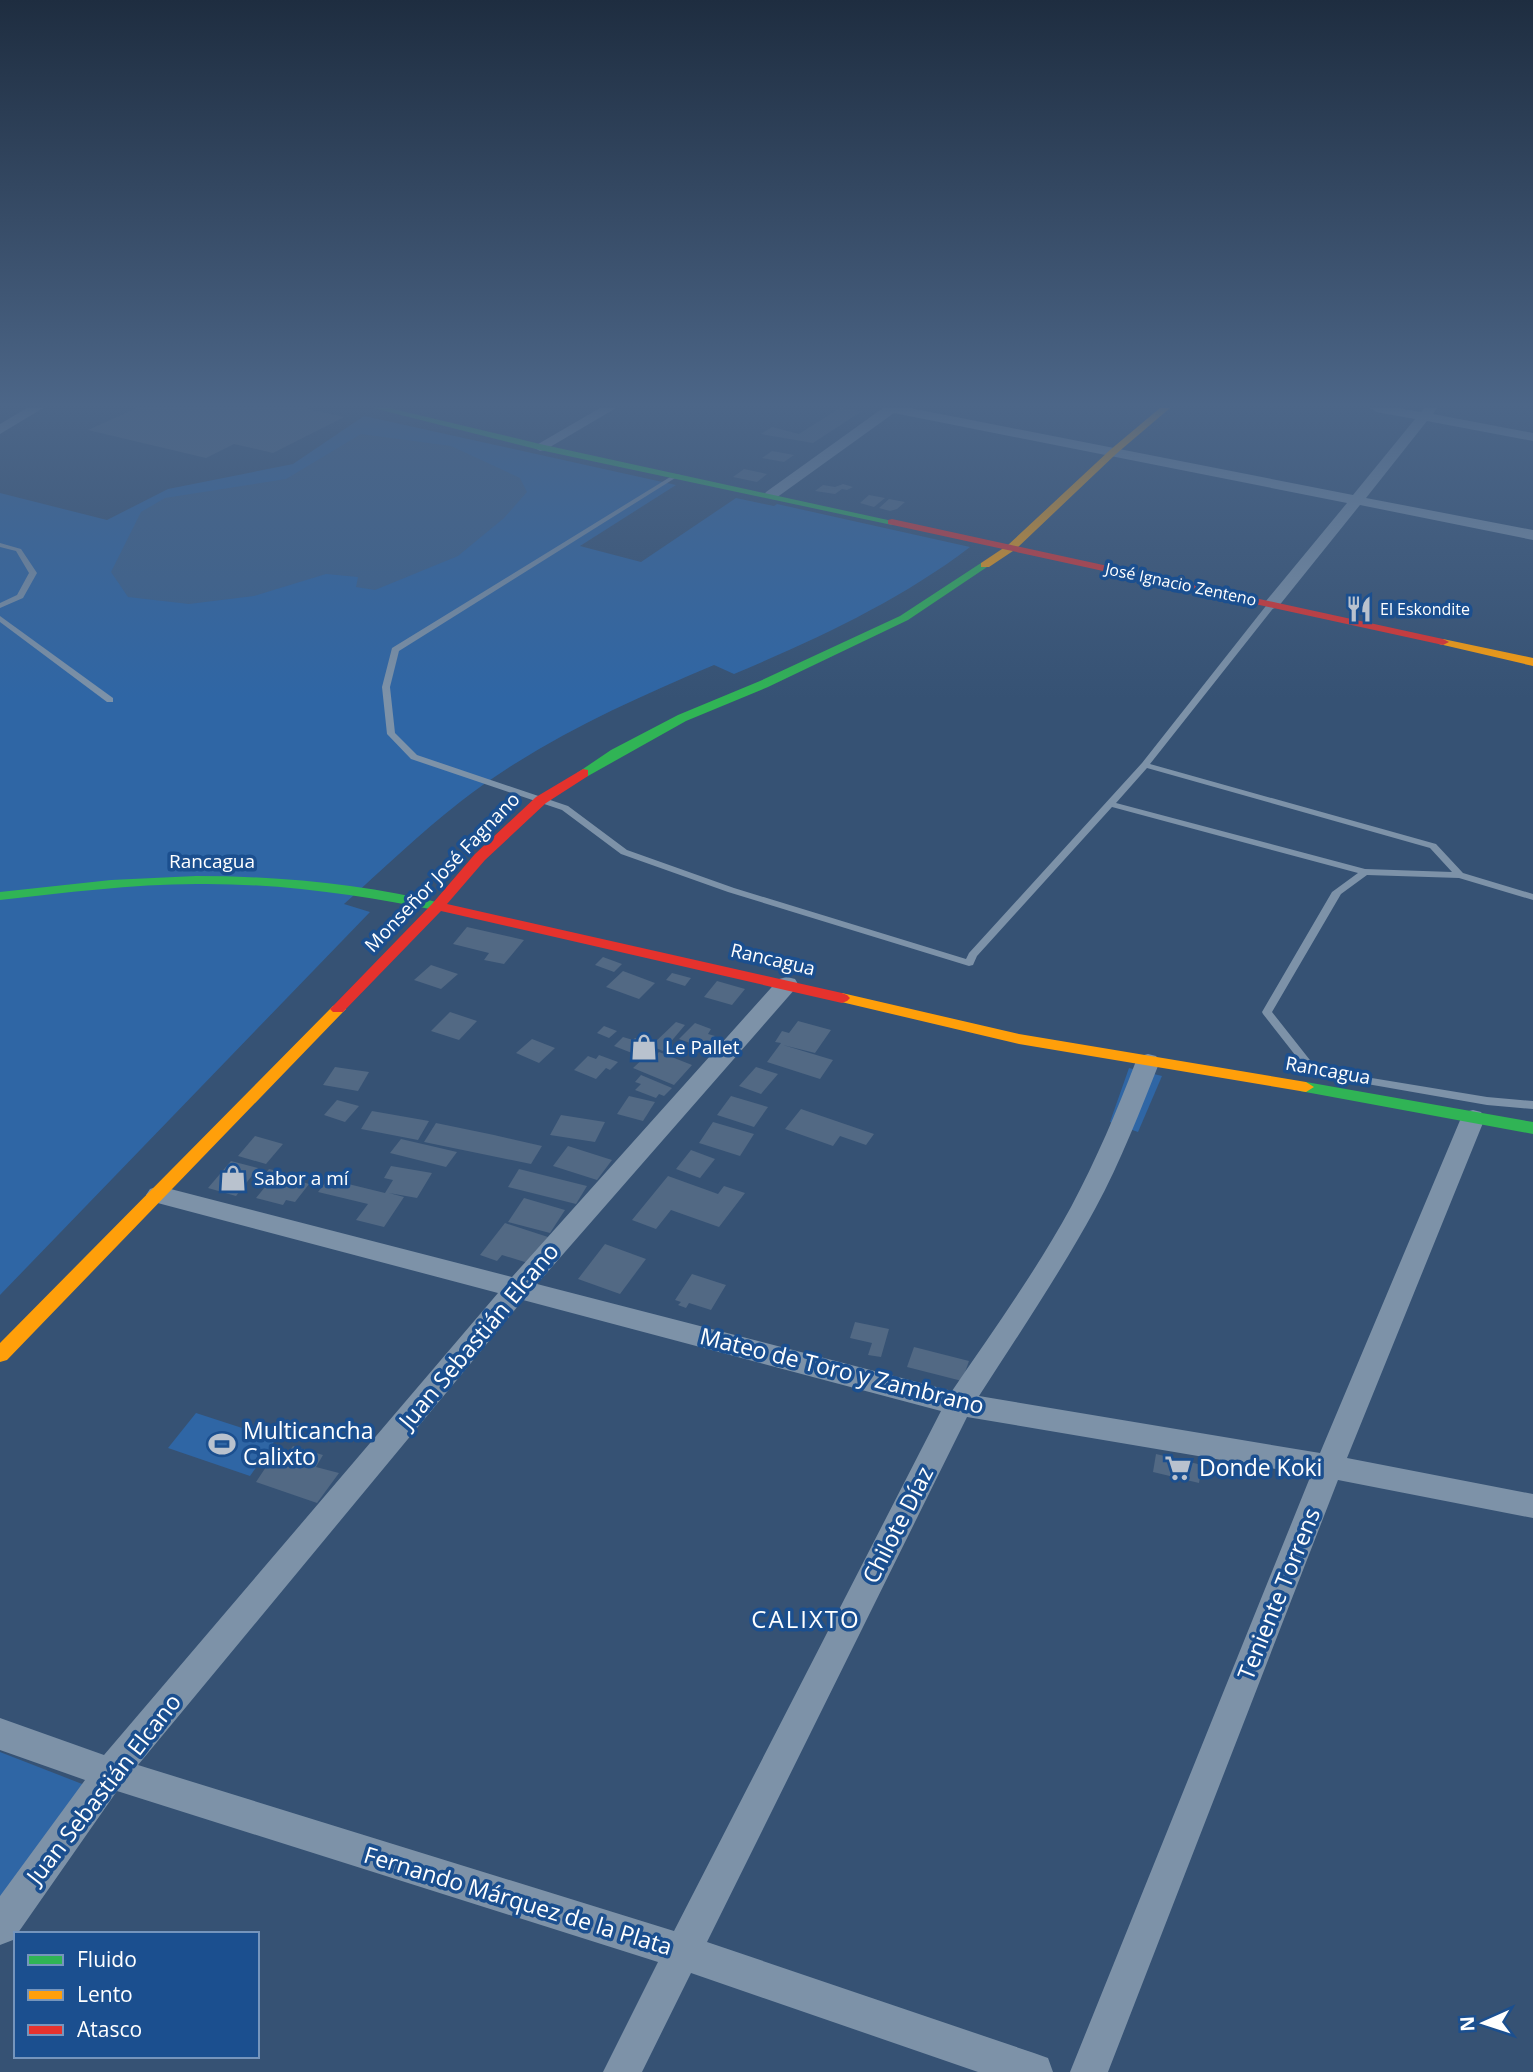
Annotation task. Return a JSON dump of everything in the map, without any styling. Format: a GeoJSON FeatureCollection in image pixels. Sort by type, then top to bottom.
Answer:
{"type":"FeatureCollection","features":[{"type":"Feature","properties":{"kind":"street","name":"José Ignacio Zenteno"},"geometry":{"type":"LineString","coordinates":[[816,505],[1533,662]]}},
{"type":"Feature","properties":{"kind":"street","name":"Monseñor José Fagnano"},"geometry":{"type":"LineString","coordinates":[[0,1355],[159,1195],[437,906],[480,857],[541,800],[615,753],[682,718],[764,684],[904,618],[1013,547],[1058,505]]}},
{"type":"Feature","properties":{"kind":"street"},"geometry":{"type":"LineString","coordinates":[[1272,604],[1352,505]]}},
{"type":"Feature","properties":{"kind":"street"},"geometry":{"type":"LineString","coordinates":[[1379,505],[1533,536]]}},
{"type":"Feature","properties":{"kind":"street","name":"Rancagua"},"geometry":{"type":"LineString","coordinates":[[0,896],[89,886],[222,880],[342,889],[437,906],[1019,1039],[1315,1088],[1533,1128]]}},
{"type":"Feature","properties":{"kind":"street","name":"Juan Sebastián Elcano"},"geometry":{"type":"LineString","coordinates":[[0,1927],[110,1773],[518,1289],[787,984]]}},
{"type":"Feature","properties":{"kind":"street","name":"Chilote Díaz"},"geometry":{"type":"LineString","coordinates":[[622,2072],[960,1404],[1046,1271],[1083,1208],[1121,1133],[1148,1061]]}},
{"type":"Feature","properties":{"kind":"street","name":"Teniente Torrens"},"geometry":{"type":"LineString","coordinates":[[1088,2072],[1329,1466],[1473,1118]]}},
{"type":"Feature","properties":{"kind":"street","name":"Mateo de Toro y Zambrano"},"geometry":{"type":"LineString","coordinates":[[159,1195],[960,1404],[1329,1466],[1533,1506]]}},
{"type":"Feature","properties":{"kind":"street","name":"Fernando Márquez de la Plata"},"geometry":{"type":"LineString","coordinates":[[0,1734],[110,1773],[683,1952],[1034,2072]]}},
{"type":"Feature","properties":{"kind":"lane"},"geometry":{"type":"LineString","coordinates":[[629,505],[395,650],[386,687],[391,734],[414,757],[565,808],[624,852],[731,890],[969,963],[973,955],[1145,765],[1272,604]]}},
{"type":"Feature","properties":{"kind":"lane"},"geometry":{"type":"LineString","coordinates":[[0,545],[19,550],[33,573],[20,596],[0,606]]}},
{"type":"Feature","properties":{"kind":"lane"},"geometry":{"type":"LineString","coordinates":[[0,618],[110,700]]}},
{"type":"Feature","properties":{"kind":"lane"},"geometry":{"type":"LineString","coordinates":[[1145,765],[1433,846],[1460,875]]}},
{"type":"Feature","properties":{"kind":"lane"},"geometry":{"type":"LineString","coordinates":[[1110,804],[1365,872],[1460,875],[1533,897]]}},
{"type":"Feature","properties":{"kind":"lane"},"geometry":{"type":"LineString","coordinates":[[1365,872],[1337,892],[1267,1012],[1314,1072],[1487,1101],[1533,1105]]}},
{"type":"Feature","properties":{"kind":"shaded area"},"geometry":{"type":"Polygon","coordinates":[[[0,505],[46,505],[107,520],[137,505],[645,505],[580,546],[641,562],[726,505],[780,505],[970,547],[886,602],[795,647],[734,674],[714,665],[582,725],[519,761],[460,802],[344,904],[370,912],[0,1295],[0,505]]]}},
{"type":"Feature","properties":{"kind":"shaded area"},"geometry":{"type":"Polygon","coordinates":[[[154,505],[516,505],[504,518],[458,556],[375,590],[356,587],[358,577],[326,574],[254,596],[189,604],[128,597],[111,572],[141,512],[154,505]]]}},
{"type":"Feature","properties":{"kind":"shaded area"},"geometry":{"type":"Polygon","coordinates":[[[1129,1068],[1162,1076],[1138,1132],[1110,1122],[1129,1068]]]}},
{"type":"Feature","properties":{"kind":"shaded area","name":"Multicancha Calixto"},"geometry":{"type":"Polygon","coordinates":[[[196,1413],[276,1439],[250,1476],[168,1448],[196,1413]]]}},
{"type":"Feature","properties":{"kind":"shaded area"},"geometry":{"type":"Polygon","coordinates":[[[0,1752],[95,1789],[0,1921],[0,1752]]]}},
{"type":"Feature","properties":{"kind":"building"},"geometry":{"type":"Polygon","coordinates":[[[883,505],[902,505],[890,511],[879,508],[883,505]]]}},
{"type":"Feature","properties":{"kind":"building"},"geometry":{"type":"Polygon","coordinates":[[[467,927],[524,940],[504,964],[484,960],[489,953],[453,944],[467,927]]]}},
{"type":"Feature","properties":{"kind":"building"},"geometry":{"type":"Polygon","coordinates":[[[603,957],[622,964],[614,972],[595,965],[603,957]]]}},
{"type":"Feature","properties":{"kind":"building"},"geometry":{"type":"Polygon","coordinates":[[[431,965],[458,974],[441,989],[414,980],[431,965]]]}},
{"type":"Feature","properties":{"kind":"building"},"geometry":{"type":"Polygon","coordinates":[[[623,971],[655,983],[639,999],[606,987],[623,971]]]}},
{"type":"Feature","properties":{"kind":"building"},"geometry":{"type":"Polygon","coordinates":[[[672,973],[691,978],[685,986],[666,980],[672,973]]]}},
{"type":"Feature","properties":{"kind":"building"},"geometry":{"type":"Polygon","coordinates":[[[717,981],[745,989],[732,1005],[704,997],[717,981]]]}},
{"type":"Feature","properties":{"kind":"building"},"geometry":{"type":"Polygon","coordinates":[[[450,1012],[477,1021],[459,1040],[431,1031],[450,1012]]]}},
{"type":"Feature","properties":{"kind":"building"},"geometry":{"type":"Polygon","coordinates":[[[798,1021],[831,1030],[815,1053],[783,1045],[833,1060],[820,1079],[767,1062],[781,1043],[775,1042],[782,1031],[789,1033],[798,1021]]]}},
{"type":"Feature","properties":{"kind":"building"},"geometry":{"type":"Polygon","coordinates":[[[676,1022],[685,1025],[663,1051],[651,1046],[676,1022]]]}},
{"type":"Feature","properties":{"kind":"building"},"geometry":{"type":"Polygon","coordinates":[[[695,1023],[711,1029],[708,1034],[715,1036],[704,1048],[679,1039],[695,1023]]]}},
{"type":"Feature","properties":{"kind":"building"},"geometry":{"type":"Polygon","coordinates":[[[604,1026],[617,1031],[609,1038],[597,1033],[604,1026]]]}},
{"type":"Feature","properties":{"kind":"building"},"geometry":{"type":"Polygon","coordinates":[[[623,1037],[652,1044],[647,1051],[643,1049],[637,1055],[614,1046],[623,1037]]]}},
{"type":"Feature","properties":{"kind":"building"},"geometry":{"type":"Polygon","coordinates":[[[532,1039],[555,1048],[539,1063],[516,1053],[532,1039]]]}},
{"type":"Feature","properties":{"kind":"building"},"geometry":{"type":"Polygon","coordinates":[[[659,1052],[692,1065],[674,1085],[633,1068],[647,1055],[654,1057],[659,1052]]]}},
{"type":"Feature","properties":{"kind":"building"},"geometry":{"type":"Polygon","coordinates":[[[599,1055],[618,1062],[610,1070],[606,1068],[596,1079],[574,1070],[588,1056],[596,1059],[599,1055]]]}},
{"type":"Feature","properties":{"kind":"building"},"geometry":{"type":"Polygon","coordinates":[[[335,1067],[369,1072],[358,1091],[323,1085],[335,1067]]]}},
{"type":"Feature","properties":{"kind":"building"},"geometry":{"type":"Polygon","coordinates":[[[756,1067],[778,1074],[761,1094],[739,1086],[756,1067]]]}},
{"type":"Feature","properties":{"kind":"building"},"geometry":{"type":"Polygon","coordinates":[[[641,1075],[672,1088],[664,1096],[659,1094],[656,1098],[635,1090],[641,1084],[635,1082],[641,1075]]]}},
{"type":"Feature","properties":{"kind":"building"},"geometry":{"type":"Polygon","coordinates":[[[629,1096],[655,1102],[643,1121],[617,1114],[629,1096]]]}},
{"type":"Feature","properties":{"kind":"building"},"geometry":{"type":"Polygon","coordinates":[[[731,1096],[768,1107],[754,1127],[717,1115],[731,1096]]]}},
{"type":"Feature","properties":{"kind":"building"},"geometry":{"type":"Polygon","coordinates":[[[337,1100],[359,1106],[345,1122],[324,1115],[337,1100]]]}},
{"type":"Feature","properties":{"kind":"building"},"geometry":{"type":"Polygon","coordinates":[[[801,1109],[874,1134],[866,1145],[840,1136],[833,1146],[785,1129],[801,1109]]]}},
{"type":"Feature","properties":{"kind":"building"},"geometry":{"type":"Polygon","coordinates":[[[372,1111],[429,1121],[418,1140],[361,1129],[372,1111]]]}},
{"type":"Feature","properties":{"kind":"building"},"geometry":{"type":"Polygon","coordinates":[[[561,1115],[605,1122],[595,1142],[550,1135],[561,1115]]]}},
{"type":"Feature","properties":{"kind":"building"},"geometry":{"type":"Polygon","coordinates":[[[713,1122],[754,1134],[740,1156],[699,1143],[713,1122]]]}},
{"type":"Feature","properties":{"kind":"building"},"geometry":{"type":"Polygon","coordinates":[[[436,1123],[542,1146],[531,1164],[424,1142],[436,1123]]]}},
{"type":"Feature","properties":{"kind":"building"},"geometry":{"type":"Polygon","coordinates":[[[255,1136],[283,1144],[266,1164],[238,1156],[255,1136]]]}},
{"type":"Feature","properties":{"kind":"building"},"geometry":{"type":"Polygon","coordinates":[[[401,1139],[457,1152],[446,1167],[390,1153],[401,1139]]]}},
{"type":"Feature","properties":{"kind":"building"},"geometry":{"type":"Polygon","coordinates":[[[568,1146],[612,1160],[597,1180],[553,1166],[568,1146]]]}},
{"type":"Feature","properties":{"kind":"building"},"geometry":{"type":"Polygon","coordinates":[[[691,1150],[715,1159],[700,1178],[676,1169],[691,1150]]]}},
{"type":"Feature","properties":{"kind":"building","name":"Sabor a mí"},"geometry":{"type":"Polygon","coordinates":[[[231,1161],[258,1168],[236,1196],[208,1188],[231,1161]]]}},
{"type":"Feature","properties":{"kind":"building"},"geometry":{"type":"Polygon","coordinates":[[[391,1166],[432,1173],[417,1198],[389,1193],[404,1197],[384,1227],[356,1220],[368,1204],[318,1192],[328,1179],[385,1193],[393,1180],[384,1178],[391,1166]]]}},
{"type":"Feature","properties":{"kind":"building"},"geometry":{"type":"Polygon","coordinates":[[[269,1169],[302,1177],[299,1181],[309,1184],[295,1202],[286,1200],[283,1205],[256,1198],[270,1181],[261,1179],[269,1169]]]}},
{"type":"Feature","properties":{"kind":"building"},"geometry":{"type":"Polygon","coordinates":[[[519,1169],[587,1186],[576,1204],[508,1187],[519,1169]]]}},
{"type":"Feature","properties":{"kind":"building"},"geometry":{"type":"Polygon","coordinates":[[[668,1176],[718,1194],[724,1186],[745,1193],[719,1227],[671,1210],[656,1229],[632,1220],[668,1176]]]}},
{"type":"Feature","properties":{"kind":"building"},"geometry":{"type":"Polygon","coordinates":[[[524,1198],[565,1210],[550,1233],[508,1222],[524,1198]]]}},
{"type":"Feature","properties":{"kind":"building"},"geometry":{"type":"Polygon","coordinates":[[[505,1223],[548,1237],[528,1263],[502,1255],[497,1261],[480,1255],[505,1223]]]}},
{"type":"Feature","properties":{"kind":"building"},"geometry":{"type":"Polygon","coordinates":[[[605,1244],[646,1259],[620,1294],[578,1279],[605,1244]]]}},
{"type":"Feature","properties":{"kind":"building"},"geometry":{"type":"Polygon","coordinates":[[[692,1274],[726,1285],[711,1310],[689,1303],[686,1308],[678,1305],[681,1302],[675,1300],[692,1274]]]}},
{"type":"Feature","properties":{"kind":"building"},"geometry":{"type":"Polygon","coordinates":[[[855,1322],[889,1329],[881,1357],[868,1355],[872,1343],[850,1338],[855,1322]]]}},
{"type":"Feature","properties":{"kind":"building"},"geometry":{"type":"Polygon","coordinates":[[[914,1347],[969,1361],[962,1381],[907,1367],[914,1347]]]}},
{"type":"Feature","properties":{"kind":"building"},"geometry":{"type":"Polygon","coordinates":[[[293,1446],[323,1455],[316,1467],[339,1473],[317,1503],[256,1482],[270,1461],[280,1463],[293,1446]]]}},
{"type":"Feature","properties":{"kind":"building","name":"Donde Koki"},"geometry":{"type":"Polygon","coordinates":[[[1156,1454],[1202,1465],[1199,1483],[1153,1472],[1156,1454]]]}},
{"type":"Feature","properties":{"kind":"traffic: fast"},"geometry":{"type":"LineString","coordinates":[[811,505],[892,522]]}},
{"type":"Feature","properties":{"kind":"traffic: fast"},"geometry":{"type":"LineString","coordinates":[[583,773],[682,718],[764,684],[904,618],[985,565]]}},
{"type":"Feature","properties":{"kind":"traffic: fast"},"geometry":{"type":"LineString","coordinates":[[0,896],[139,882],[224,880],[332,889],[440,907]]}},
{"type":"Feature","properties":{"kind":"traffic: fast"},"geometry":{"type":"LineString","coordinates":[[1306,1087],[1533,1128]]}},
{"type":"Feature","properties":{"kind":"traffic: slow"},"geometry":{"type":"LineString","coordinates":[[985,565],[1012,547],[1057,505]]}},
{"type":"Feature","properties":{"kind":"traffic: slow"},"geometry":{"type":"LineString","coordinates":[[1443,642],[1533,662]]}},
{"type":"Feature","properties":{"kind":"traffic: slow"},"geometry":{"type":"LineString","coordinates":[[842,998],[1019,1039],[1306,1087]]}},
{"type":"Feature","properties":{"kind":"traffic: slow"},"geometry":{"type":"LineString","coordinates":[[0,1355],[338,1009]]}},
{"type":"Feature","properties":{"kind":"traffic: jam"},"geometry":{"type":"LineString","coordinates":[[892,522],[1443,642]]}},
{"type":"Feature","properties":{"kind":"traffic: jam"},"geometry":{"type":"LineString","coordinates":[[338,1009],[437,907],[480,857],[541,800],[583,773]]}},
{"type":"Feature","properties":{"kind":"traffic: jam"},"geometry":{"type":"LineString","coordinates":[[440,907],[842,998]]}},
{"type":"Feature","properties":{"kind":"place","name":"El Eskondite"},"geometry":{"type":"Point","coordinates":[1359,609]}},
{"type":"Feature","properties":{"kind":"place","name":"Le Pallet"},"geometry":{"type":"Point","coordinates":[644,1047]}},
{"type":"Feature","properties":{"kind":"place","name":"Sabor a mí"},"geometry":{"type":"Point","coordinates":[233,1178]}},
{"type":"Feature","properties":{"kind":"place","name":"Multicancha Calixto"},"geometry":{"type":"Point","coordinates":[222,1444]}},
{"type":"Feature","properties":{"kind":"place","name":"Donde Koki"},"geometry":{"type":"Point","coordinates":[1178,1468]}},
{"type":"Feature","properties":{"kind":"district","name":"CALIXTO"},"geometry":{"type":"Point","coordinates":[806,1620]}}]}
